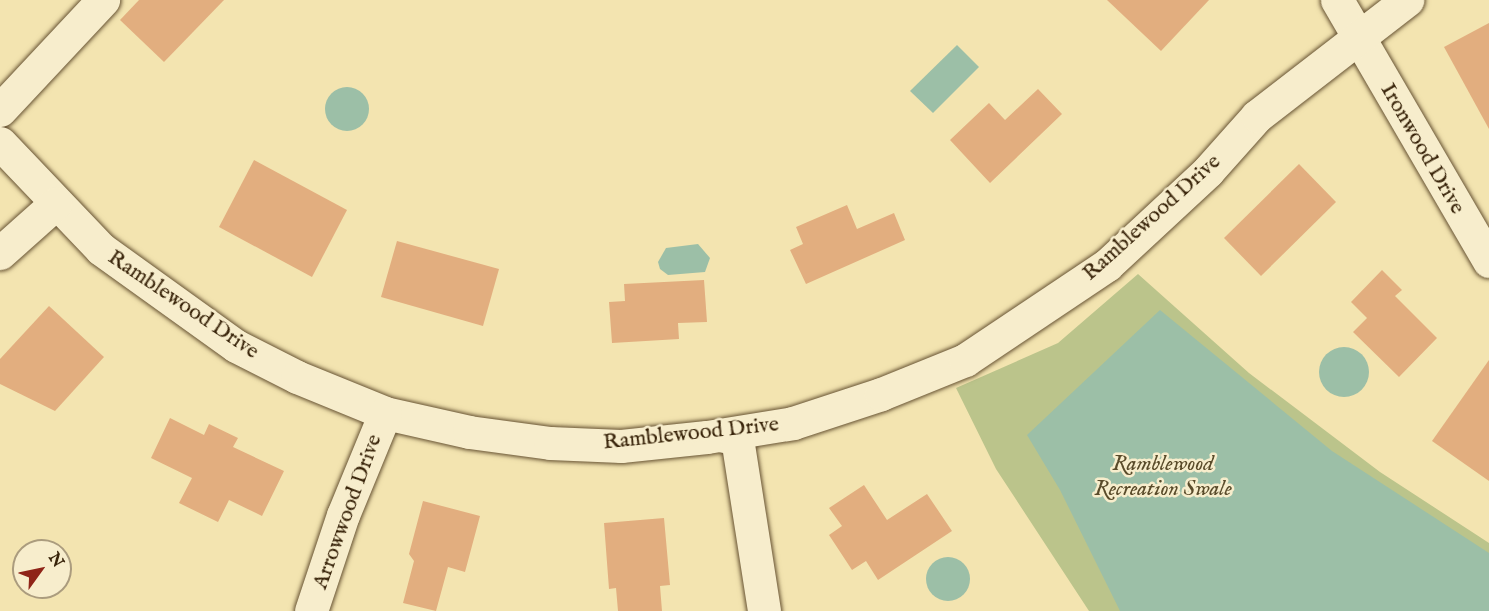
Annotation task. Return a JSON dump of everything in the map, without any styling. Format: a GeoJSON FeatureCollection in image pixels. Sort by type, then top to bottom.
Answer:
{"type":"FeatureCollection","features":[{"type":"Feature","properties":{"kind":"street"},"geometry":{"type":"LineString","coordinates":[[0,110],[103,0]]}},
{"type":"Feature","properties":{"kind":"street","name":"Ironwood Drive"},"geometry":{"type":"LineString","coordinates":[[1337,0],[1355,36],[1489,261]]}},
{"type":"Feature","properties":{"kind":"street","name":"Ramblewood Drive"},"geometry":{"type":"LineString","coordinates":[[0,143],[54,204],[101,249],[236,346],[297,377],[385,413],[469,432],[550,443],[621,446],[723,436],[793,423],[881,394],[965,360],[1107,265],[1208,171],[1257,116],[1355,36],[1407,0]]}},
{"type":"Feature","properties":{"kind":"street"},"geometry":{"type":"LineString","coordinates":[[0,253],[54,204]]}},
{"type":"Feature","properties":{"kind":"street","name":"Arrowwood Drive"},"geometry":{"type":"LineString","coordinates":[[311,611],[343,515],[385,413]]}},
{"type":"Feature","properties":{"kind":"street"},"geometry":{"type":"LineString","coordinates":[[723,436],[737,438],[764,611]]}},
{"type":"Feature","properties":{"kind":"green space","name":"Ramblewood Recreation Swale"},"geometry":{"type":"Polygon","coordinates":[[[1138,274],[1249,373],[1380,472],[1489,543],[1489,611],[1089,611],[996,469],[956,388],[1058,343],[1138,274]]]}},
{"type":"Feature","properties":{"kind":"shaded area"},"geometry":{"type":"Polygon","coordinates":[[[957,45],[979,67],[933,113],[910,91],[957,45]]]}},
{"type":"Feature","properties":{"kind":"shaded area"},"geometry":{"type":"Polygon","coordinates":[[[347,87],[362,94],[369,109],[362,124],[347,131],[332,124],[325,109],[332,94],[347,87]]]}},
{"type":"Feature","properties":{"kind":"shaded area"},"geometry":{"type":"Polygon","coordinates":[[[698,244],[710,258],[705,272],[668,275],[660,269],[658,262],[666,248],[698,244]]]}},
{"type":"Feature","properties":{"kind":"shaded area","name":"Ramblewood Recreation Swale"},"geometry":{"type":"Polygon","coordinates":[[[1160,310],[1332,451],[1489,553],[1489,611],[1120,611],[1060,490],[1027,435],[1160,310]]]}},
{"type":"Feature","properties":{"kind":"shaded area"},"geometry":{"type":"Polygon","coordinates":[[[1344,347],[1353,349],[1364,358],[1369,372],[1367,381],[1358,392],[1344,397],[1335,395],[1324,386],[1319,372],[1321,363],[1330,352],[1344,347]]]}},
{"type":"Feature","properties":{"kind":"shaded area"},"geometry":{"type":"Polygon","coordinates":[[[948,557],[964,563],[970,579],[964,595],[948,601],[932,595],[926,579],[932,563],[948,557]]]}},
{"type":"Feature","properties":{"kind":"building"},"geometry":{"type":"Polygon","coordinates":[[[139,0],[224,0],[164,62],[120,20],[139,0]]]}},
{"type":"Feature","properties":{"kind":"building"},"geometry":{"type":"Polygon","coordinates":[[[1107,0],[1209,0],[1161,51],[1107,0]]]}},
{"type":"Feature","properties":{"kind":"building"},"geometry":{"type":"Polygon","coordinates":[[[1489,23],[1489,129],[1444,47],[1489,23]]]}},
{"type":"Feature","properties":{"kind":"building"},"geometry":{"type":"Polygon","coordinates":[[[1038,89],[1062,114],[990,183],[950,140],[989,103],[1005,120],[1038,89]]]}},
{"type":"Feature","properties":{"kind":"building"},"geometry":{"type":"Polygon","coordinates":[[[254,160],[347,210],[312,277],[219,227],[254,160]]]}},
{"type":"Feature","properties":{"kind":"building"},"geometry":{"type":"Polygon","coordinates":[[[1299,164],[1336,202],[1261,276],[1224,238],[1299,164]]]}},
{"type":"Feature","properties":{"kind":"building"},"geometry":{"type":"Polygon","coordinates":[[[847,205],[857,229],[894,213],[905,240],[806,284],[790,250],[803,244],[796,227],[847,205]]]}},
{"type":"Feature","properties":{"kind":"building"},"geometry":{"type":"Polygon","coordinates":[[[397,241],[499,269],[483,326],[381,297],[397,241]]]}},
{"type":"Feature","properties":{"kind":"building"},"geometry":{"type":"Polygon","coordinates":[[[1382,270],[1402,290],[1395,296],[1437,338],[1399,377],[1353,332],[1367,318],[1351,302],[1382,270]]]}},
{"type":"Feature","properties":{"kind":"building"},"geometry":{"type":"Polygon","coordinates":[[[704,280],[707,322],[678,323],[679,339],[612,343],[609,302],[625,301],[624,284],[704,280]]]}},
{"type":"Feature","properties":{"kind":"building"},"geometry":{"type":"Polygon","coordinates":[[[49,306],[104,357],[55,411],[0,384],[0,359],[49,306]]]}},
{"type":"Feature","properties":{"kind":"building"},"geometry":{"type":"Polygon","coordinates":[[[1489,360],[1489,481],[1432,441],[1489,360]]]}},
{"type":"Feature","properties":{"kind":"building"},"geometry":{"type":"Polygon","coordinates":[[[170,418],[204,435],[209,424],[238,438],[233,447],[284,471],[262,516],[229,500],[218,522],[179,503],[192,478],[151,458],[170,418]]]}},
{"type":"Feature","properties":{"kind":"building"},"geometry":{"type":"Polygon","coordinates":[[[864,485],[887,520],[927,494],[952,531],[878,580],[866,561],[852,570],[829,535],[842,526],[829,508],[864,485]]]}},
{"type":"Feature","properties":{"kind":"building"},"geometry":{"type":"Polygon","coordinates":[[[423,501],[480,516],[465,572],[448,567],[436,611],[403,603],[414,561],[409,554],[423,501]]]}},
{"type":"Feature","properties":{"kind":"building"},"geometry":{"type":"Polygon","coordinates":[[[664,518],[670,585],[660,586],[662,611],[618,611],[616,588],[609,589],[604,523],[664,518]]]}}]}
